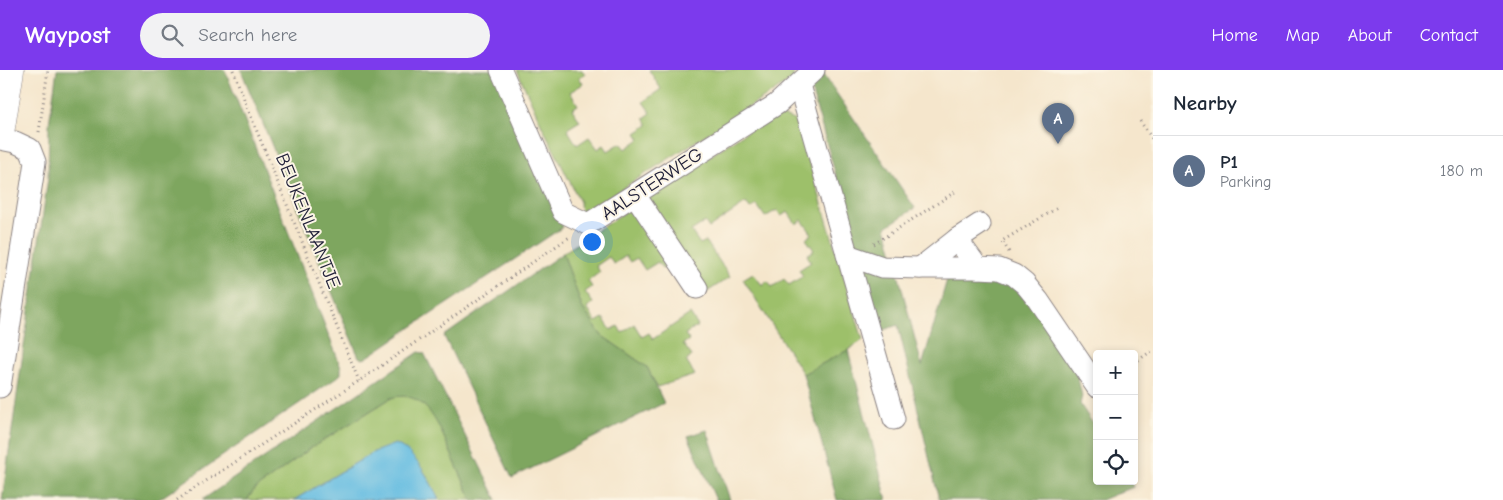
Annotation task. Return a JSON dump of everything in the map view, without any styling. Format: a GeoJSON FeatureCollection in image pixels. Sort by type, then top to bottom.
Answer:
{"type":"FeatureCollection","features":[{"type":"Feature","properties":{"kind":"main road"},"geometry":{"type":"LineString","coordinates":[[0,133],[10,70]]}},
{"type":"Feature","properties":{"kind":"street","name":"AALSTERWEG"},"geometry":{"type":"LineString","coordinates":[[501,70],[563,212],[588,224],[777,104],[807,77]]}},
{"type":"Feature","properties":{"kind":"street"},"geometry":{"type":"LineString","coordinates":[[807,77],[894,419]]}},
{"type":"Feature","properties":{"kind":"street"},"geometry":{"type":"LineString","coordinates":[[0,139],[15,142],[30,149],[36,162],[0,387]]}},
{"type":"Feature","properties":{"kind":"street"},"geometry":{"type":"LineString","coordinates":[[635,195],[697,288]]}},
{"type":"Feature","properties":{"kind":"street"},"geometry":{"type":"LineString","coordinates":[[920,268],[957,238],[980,224]]}},
{"type":"Feature","properties":{"kind":"street"},"geometry":{"type":"LineString","coordinates":[[957,238],[978,268]]}},
{"type":"Feature","properties":{"kind":"street"},"geometry":{"type":"LineString","coordinates":[[851,256],[882,267],[998,269],[1014,275],[1025,284],[1038,300],[1093,381]]}},
{"type":"Feature","properties":{"kind":"path"},"geometry":{"type":"LineString","coordinates":[[36,162],[48,70]]}},
{"type":"Feature","properties":{"kind":"path","name":"BEUKENLAANTJE"},"geometry":{"type":"LineString","coordinates":[[233,70],[359,381]]}},
{"type":"Feature","properties":{"kind":"path"},"geometry":{"type":"LineString","coordinates":[[1140,121],[1153,140]]}},
{"type":"Feature","properties":{"kind":"path"},"geometry":{"type":"LineString","coordinates":[[851,256],[958,190]]}},
{"type":"Feature","properties":{"kind":"path"},"geometry":{"type":"LineString","coordinates":[[1012,258],[1002,240],[1059,207]]}},
{"type":"Feature","properties":{"kind":"path"},"geometry":{"type":"LineString","coordinates":[[177,500],[359,381],[588,224]]}},
{"type":"Feature","properties":{"kind":"path"},"geometry":{"type":"LineString","coordinates":[[1138,360],[1153,350]]}},
{"type":"Feature","properties":{"kind":"green space"},"geometry":{"type":"Polygon","coordinates":[[[57,70],[225,70],[341,367],[341,374],[335,379],[158,500],[2,500],[48,178],[49,124],[57,70]]]}},
{"type":"Feature","properties":{"kind":"green space"},"geometry":{"type":"Polygon","coordinates":[[[241,70],[495,70],[540,169],[563,227],[362,359],[359,357],[349,334],[241,70]]]}},
{"type":"Feature","properties":{"kind":"green space"},"geometry":{"type":"Polygon","coordinates":[[[517,70],[582,70],[585,74],[579,77],[583,84],[570,92],[578,105],[572,109],[580,121],[567,129],[577,145],[589,137],[598,149],[604,145],[608,151],[621,143],[626,149],[640,139],[636,133],[648,125],[644,118],[651,113],[643,102],[661,89],[649,70],[794,70],[793,79],[581,215],[580,202],[543,128],[517,70]]]}},
{"type":"Feature","properties":{"kind":"green space"},"geometry":{"type":"Polygon","coordinates":[[[824,75],[915,208],[886,227],[922,366],[948,276],[1003,278],[1031,303],[1077,374],[1082,396],[1080,404],[1093,424],[1093,485],[1132,485],[1133,487],[1101,500],[939,500],[898,325],[881,331],[810,86],[824,75]]]}},
{"type":"Feature","properties":{"kind":"green space"},"geometry":{"type":"Polygon","coordinates":[[[775,113],[797,121],[863,340],[803,374],[743,279],[753,273],[762,285],[768,281],[772,287],[784,279],[789,285],[803,276],[799,270],[811,262],[807,255],[814,250],[806,239],[812,234],[802,220],[796,224],[788,212],[781,216],[777,210],[765,217],[757,205],[750,209],[746,203],[709,228],[705,222],[691,231],[700,244],[706,241],[730,277],[693,301],[668,264],[662,268],[658,262],[645,270],[637,258],[630,262],[626,256],[614,264],[609,257],[596,266],[600,272],[588,281],[592,287],[585,292],[593,303],[587,308],[596,322],[603,318],[611,330],[618,326],[622,333],[634,324],[642,337],[649,333],[653,339],[690,314],[698,326],[685,334],[689,340],[683,344],[692,356],[686,361],[695,375],[657,387],[647,367],[601,335],[582,307],[563,253],[775,113]]]}},
{"type":"Feature","properties":{"kind":"green space"},"geometry":{"type":"Polygon","coordinates":[[[563,253],[582,307],[601,335],[647,367],[664,403],[512,478],[444,336],[563,253]]]}},
{"type":"Feature","properties":{"kind":"green space"},"geometry":{"type":"Polygon","coordinates":[[[848,350],[887,500],[837,500],[803,374],[848,350]]]}},
{"type":"Feature","properties":{"kind":"green space"},"geometry":{"type":"Polygon","coordinates":[[[419,352],[424,353],[497,500],[472,500],[442,433],[430,412],[414,399],[403,396],[391,398],[311,448],[254,490],[247,500],[202,500],[419,352]]]}},
{"type":"Feature","properties":{"kind":"green space"},"geometry":{"type":"Polygon","coordinates":[[[397,396],[409,396],[419,401],[435,417],[472,500],[439,500],[422,471],[400,446],[374,452],[294,500],[247,500],[254,490],[311,448],[397,396]]]}},
{"type":"Feature","properties":{"kind":"green space"},"geometry":{"type":"Polygon","coordinates":[[[707,430],[730,500],[716,500],[688,436],[707,430]]]}},
{"type":"Feature","properties":{"kind":"water"},"geometry":{"type":"Polygon","coordinates":[[[395,444],[416,460],[427,476],[439,500],[294,500],[374,452],[395,444]]]}},
{"type":"Feature","properties":{"kind":"place","name":"P1"},"geometry":{"type":"Point","coordinates":[1058,144]}}]}
